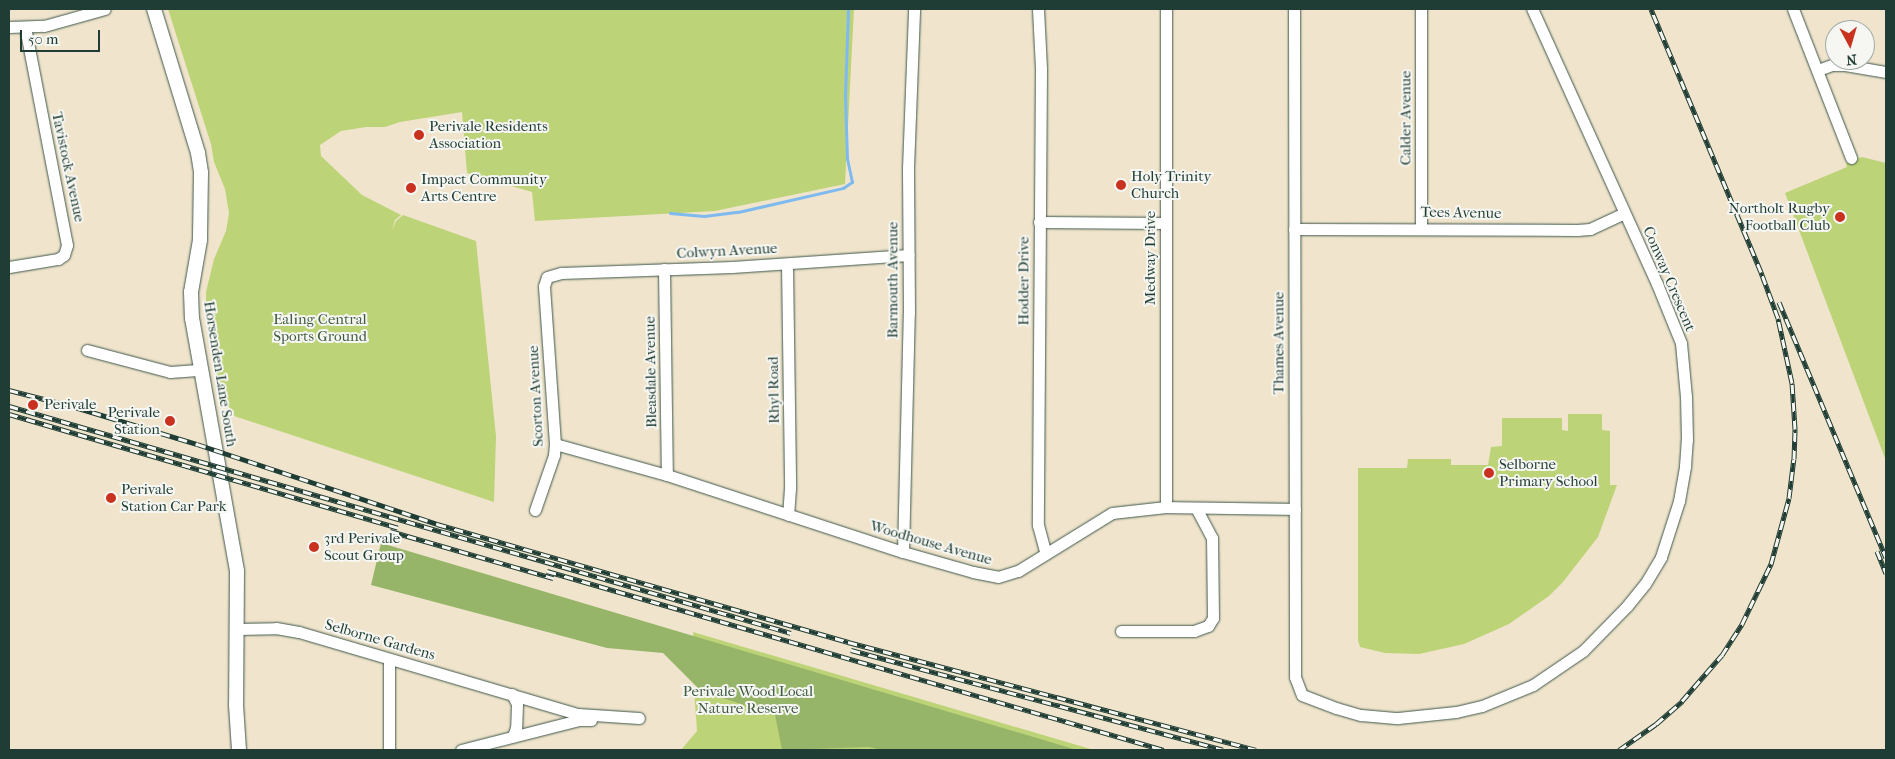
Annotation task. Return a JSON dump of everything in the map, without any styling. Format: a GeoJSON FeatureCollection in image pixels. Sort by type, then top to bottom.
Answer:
{"type":"FeatureCollection","features":[{"type":"Feature","properties":{"kind":"street"},"geometry":{"type":"LineString","coordinates":[[9,27],[44,26],[105,9]]}},
{"type":"Feature","properties":{"kind":"street","name":"Horsenden Lane South"},"geometry":{"type":"LineString","coordinates":[[154,9],[198,153],[201,173],[200,240],[191,292],[192,318],[237,571],[236,705],[239,750]]}},
{"type":"Feature","properties":{"kind":"street","name":"Barmouth Avenue"},"geometry":{"type":"LineString","coordinates":[[903,552],[909,255],[908,168],[914,9]]}},
{"type":"Feature","properties":{"kind":"street","name":"Hodder Drive"},"geometry":{"type":"LineString","coordinates":[[1038,9],[1041,69],[1038,525],[1045,552]]}},
{"type":"Feature","properties":{"kind":"street","name":"Medway Drive"},"geometry":{"type":"LineString","coordinates":[[1166,9],[1166,507]]}},
{"type":"Feature","properties":{"kind":"street","name":"Thames Avenue"},"geometry":{"type":"LineString","coordinates":[[1294,9],[1295,677]]}},
{"type":"Feature","properties":{"kind":"street","name":"Calder Avenue"},"geometry":{"type":"LineString","coordinates":[[1421,9],[1421,228]]}},
{"type":"Feature","properties":{"kind":"street","name":"Conway Crescent"},"geometry":{"type":"LineString","coordinates":[[1295,677],[1302,695],[1361,715],[1398,718],[1464,710],[1517,692],[1556,671],[1602,633],[1645,584],[1661,557],[1679,501],[1687,440],[1686,397],[1681,343],[1532,9]]}},
{"type":"Feature","properties":{"kind":"street"},"geometry":{"type":"LineString","coordinates":[[1793,9],[1852,158]]}},
{"type":"Feature","properties":{"kind":"street","name":"Tavistock Avenue"},"geometry":{"type":"LineString","coordinates":[[9,267],[62,258],[67,245],[25,27]]}},
{"type":"Feature","properties":{"kind":"street"},"geometry":{"type":"LineString","coordinates":[[1818,70],[1832,65],[1845,64],[1886,72]]}},
{"type":"Feature","properties":{"kind":"street","name":"Tees Avenue"},"geometry":{"type":"LineString","coordinates":[[1294,228],[1577,230],[1590,229],[1624,213]]}},
{"type":"Feature","properties":{"kind":"street"},"geometry":{"type":"LineString","coordinates":[[1039,222],[1166,223]]}},
{"type":"Feature","properties":{"kind":"street","name":"Colwyn Avenue"},"geometry":{"type":"LineString","coordinates":[[547,277],[561,273],[786,264],[909,255]]}},
{"type":"Feature","properties":{"kind":"street","name":"Rhyl Road"},"geometry":{"type":"LineString","coordinates":[[786,264],[790,488],[788,515]]}},
{"type":"Feature","properties":{"kind":"street","name":"Bleasdale Avenue"},"geometry":{"type":"LineString","coordinates":[[664,269],[667,475]]}},
{"type":"Feature","properties":{"kind":"street","name":"Scorton Avenue"},"geometry":{"type":"LineString","coordinates":[[535,510],[554,456],[555,444],[544,286],[547,277]]}},
{"type":"Feature","properties":{"kind":"street"},"geometry":{"type":"LineString","coordinates":[[87,350],[170,372],[201,370]]}},
{"type":"Feature","properties":{"kind":"street","name":"Woodhouse Avenue"},"geometry":{"type":"LineString","coordinates":[[555,444],[667,475],[903,552],[973,572],[998,577],[1018,571],[1045,552],[1112,513],[1166,507],[1295,508]]}},
{"type":"Feature","properties":{"kind":"street"},"geometry":{"type":"LineString","coordinates":[[1121,631],[1194,631],[1208,626],[1213,618],[1212,538],[1196,508]]}},
{"type":"Feature","properties":{"kind":"street","name":"Selborne Gardens"},"geometry":{"type":"LineString","coordinates":[[238,629],[283,629],[578,714],[639,718],[579,720],[513,736]]}},
{"type":"Feature","properties":{"kind":"street"},"geometry":{"type":"LineString","coordinates":[[389,659],[389,750]]}},
{"type":"Feature","properties":{"kind":"street"},"geometry":{"type":"LineString","coordinates":[[461,750],[513,736],[517,717],[517,704],[512,694]]}},
{"type":"Feature","properties":{"kind":"green space","name":"Ealing Central Sports Ground"},"geometry":{"type":"Polygon","coordinates":[[[168,9],[854,9],[845,184],[715,211],[535,221],[532,192],[467,173],[462,112],[400,122],[385,127],[366,127],[341,131],[320,145],[321,156],[362,195],[401,215],[395,220],[392,231],[396,221],[403,215],[476,241],[496,436],[494,502],[231,415],[229,406],[222,403],[206,318],[206,292],[214,259],[226,231],[229,213],[225,189],[214,162],[211,144],[168,9]]]}},
{"type":"Feature","properties":{"kind":"green space"},"geometry":{"type":"Polygon","coordinates":[[[1862,157],[1886,163],[1886,461],[1785,193],[1847,167],[1846,163],[1862,157]]]}},
{"type":"Feature","properties":{"kind":"green space"},"geometry":{"type":"Polygon","coordinates":[[[1568,414],[1602,414],[1602,430],[1610,431],[1610,485],[1617,485],[1598,537],[1563,582],[1549,596],[1509,624],[1464,644],[1419,654],[1385,653],[1360,647],[1358,640],[1358,468],[1407,468],[1408,459],[1451,459],[1451,465],[1488,465],[1491,447],[1502,446],[1502,418],[1562,418],[1562,430],[1568,431],[1568,414]]]}},
{"type":"Feature","properties":{"kind":"green space"},"geometry":{"type":"Polygon","coordinates":[[[381,543],[1077,750],[882,750],[869,747],[782,750],[775,715],[701,691],[663,653],[607,648],[371,585],[381,543]]]}},
{"type":"Feature","properties":{"kind":"green space","name":"Perivale Wood Local Nature Reserve"},"geometry":{"type":"Polygon","coordinates":[[[693,632],[1094,750],[681,750],[697,731],[694,689],[697,689],[693,632]]]}},
{"type":"Feature","properties":{"kind":"waterway"},"geometry":{"type":"LineString","coordinates":[[670,213],[704,216],[738,212],[843,188],[852,182],[847,159],[845,96],[848,9]]}},
{"type":"Feature","properties":{"kind":"railway"},"geometry":{"type":"LineString","coordinates":[[1619,750],[1656,724],[1682,701],[1722,655],[1742,624],[1771,564],[1789,498],[1794,459],[1795,429],[1792,383],[1778,318],[1761,272],[1651,9]]}},
{"type":"Feature","properties":{"kind":"railway"},"geometry":{"type":"LineString","coordinates":[[1779,302],[1886,558]]}},
{"type":"Feature","properties":{"kind":"railway"},"geometry":{"type":"LineString","coordinates":[[9,390],[75,407],[197,444],[437,524],[848,642],[1256,750]]}},
{"type":"Feature","properties":{"kind":"railway"},"geometry":{"type":"LineString","coordinates":[[9,406],[791,633]]}},
{"type":"Feature","properties":{"kind":"railway"},"geometry":{"type":"LineString","coordinates":[[9,414],[398,528]]}},
{"type":"Feature","properties":{"kind":"railway"},"geometry":{"type":"LineString","coordinates":[[390,531],[553,578]]}},
{"type":"Feature","properties":{"kind":"railway"},"geometry":{"type":"LineString","coordinates":[[1877,551],[1886,573]]}},
{"type":"Feature","properties":{"kind":"railway"},"geometry":{"type":"LineString","coordinates":[[547,571],[1164,750]]}},
{"type":"Feature","properties":{"kind":"railway"},"geometry":{"type":"LineString","coordinates":[[851,650],[1223,750]]}},
{"type":"Feature","properties":{"kind":"place","name":"Perivale Residents Association"},"geometry":{"type":"Point","coordinates":[419,135]}},
{"type":"Feature","properties":{"kind":"place","name":"Holy Trinity Church"},"geometry":{"type":"Point","coordinates":[1121,185]}},
{"type":"Feature","properties":{"kind":"place","name":"Impact Community Arts Centre"},"geometry":{"type":"Point","coordinates":[411,188]}},
{"type":"Feature","properties":{"kind":"place","name":"Northolt Rugby Football Club"},"geometry":{"type":"Point","coordinates":[1840,217]}},
{"type":"Feature","properties":{"kind":"place","name":"Perivale"},"geometry":{"type":"Point","coordinates":[33,405]}},
{"type":"Feature","properties":{"kind":"place","name":"Perivale Station"},"geometry":{"type":"Point","coordinates":[170,421]}},
{"type":"Feature","properties":{"kind":"place","name":"Selborne Primary School"},"geometry":{"type":"Point","coordinates":[1489,473]}},
{"type":"Feature","properties":{"kind":"place","name":"Perivale Station Car Park"},"geometry":{"type":"Point","coordinates":[111,498]}},
{"type":"Feature","properties":{"kind":"place","name":"3rd Perivale Scout Group"},"geometry":{"type":"Point","coordinates":[314,547]}}]}
